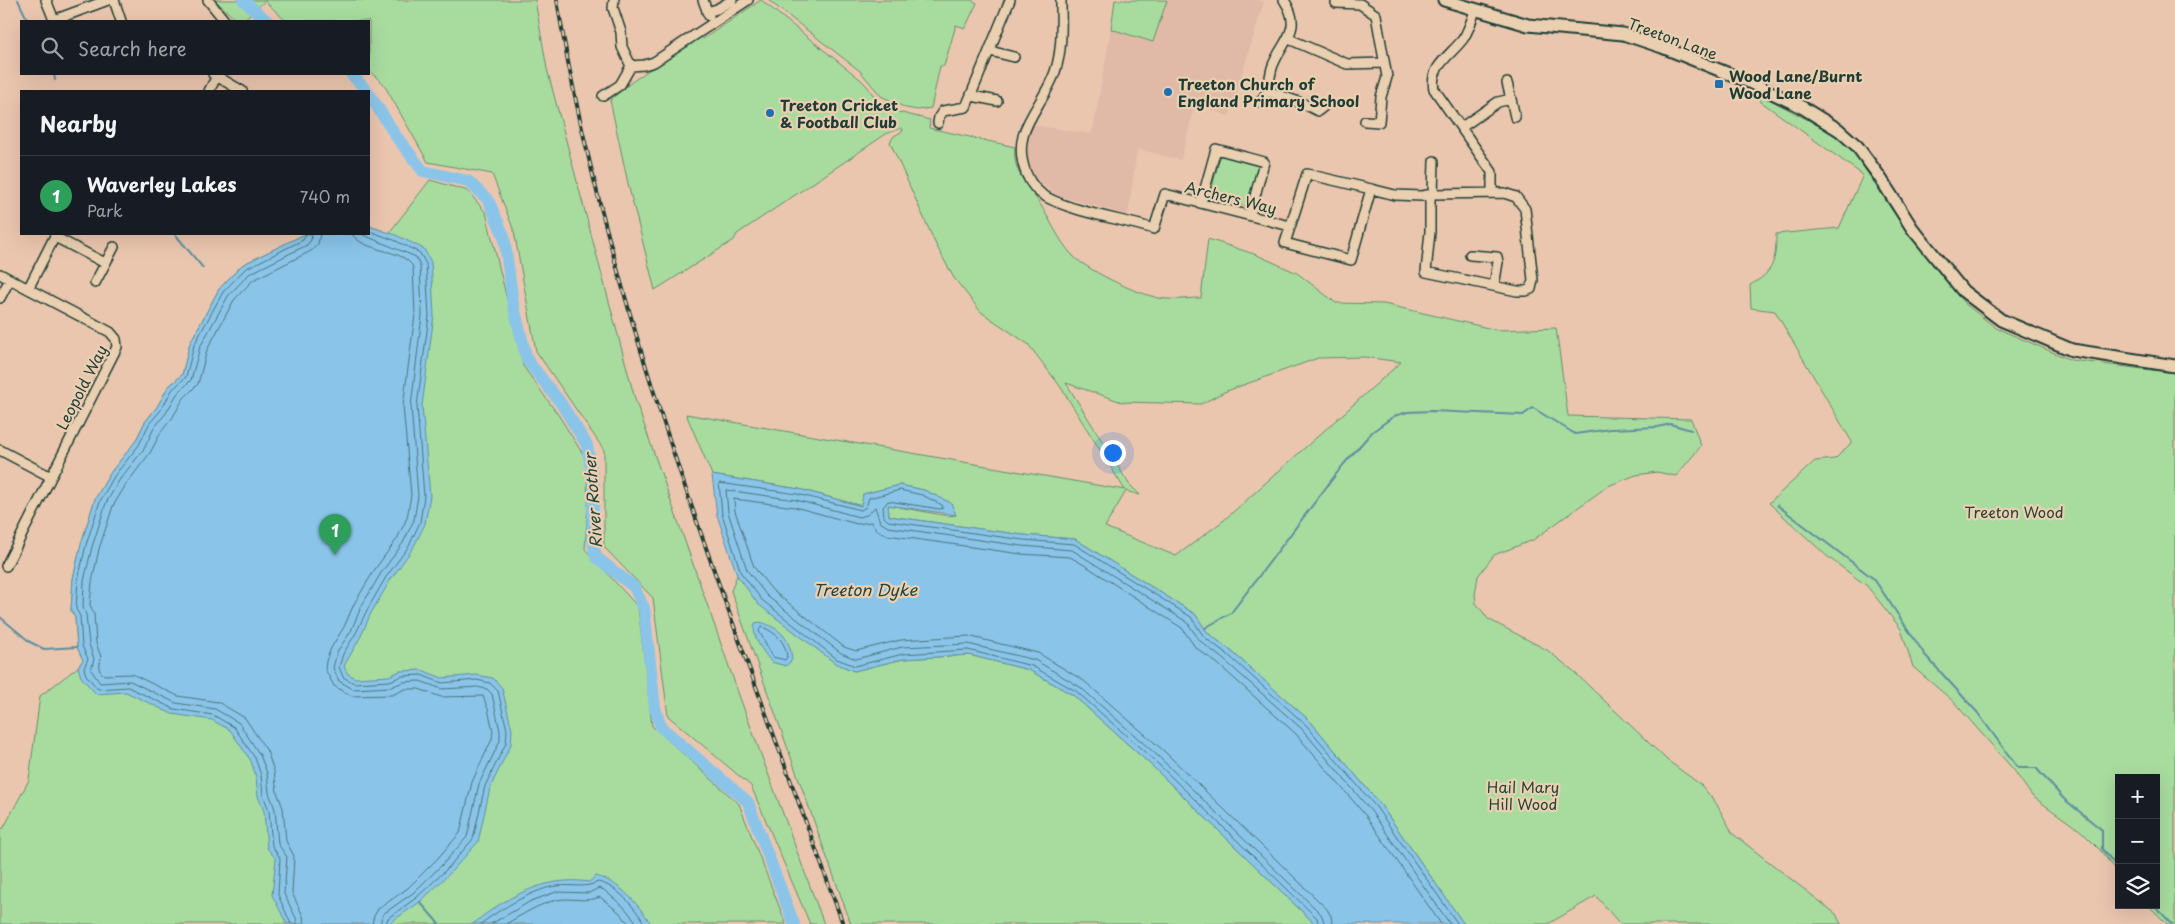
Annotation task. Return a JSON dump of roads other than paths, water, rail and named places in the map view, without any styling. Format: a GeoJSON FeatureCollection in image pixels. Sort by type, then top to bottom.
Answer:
{"type":"FeatureCollection","features":[{"type":"Feature","properties":{"kind":"main road","name":"Treeton Lane"},"geometry":{"type":"LineString","coordinates":[[1444,0],[1528,25],[1623,34],[1662,47],[1748,82],[1825,120],[1857,146],[1879,176],[1912,228],[1963,290],[2001,320],[2072,350],[2175,366]]}},
{"type":"Feature","properties":{"kind":"street"},"geometry":{"type":"LineString","coordinates":[[46,0],[54,20],[108,0]]}},
{"type":"Feature","properties":{"kind":"street"},"geometry":{"type":"LineString","coordinates":[[114,0],[121,20]]}},
{"type":"Feature","properties":{"kind":"street"},"geometry":{"type":"LineString","coordinates":[[208,0],[224,20]]}},
{"type":"Feature","properties":{"kind":"street"},"geometry":{"type":"LineString","coordinates":[[614,0],[613,8],[621,32],[622,47],[631,66]]}},
{"type":"Feature","properties":{"kind":"street"},"geometry":{"type":"LineString","coordinates":[[703,0],[707,12],[714,22]]}},
{"type":"Feature","properties":{"kind":"street"},"geometry":{"type":"LineString","coordinates":[[707,12],[717,9],[732,0]]}},
{"type":"Feature","properties":{"kind":"street"},"geometry":{"type":"LineString","coordinates":[[631,66],[644,66],[654,62],[748,0]]}},
{"type":"Feature","properties":{"kind":"street"},"geometry":{"type":"LineString","coordinates":[[938,123],[943,111],[966,107],[1010,0]]}},
{"type":"Feature","properties":{"kind":"street","name":"Archers Way"},"geometry":{"type":"LineString","coordinates":[[1060,0],[1061,35],[1058,62],[1039,105],[1020,140],[1024,167],[1032,184],[1046,197],[1070,207],[1154,229],[1165,194],[1290,226]]}},
{"type":"Feature","properties":{"kind":"street"},"geometry":{"type":"LineString","coordinates":[[1260,102],[1268,91],[1272,67],[1289,39],[1292,22],[1288,6],[1284,0]]}},
{"type":"Feature","properties":{"kind":"street"},"geometry":{"type":"LineString","coordinates":[[1336,3],[1360,4],[1376,15],[1387,77],[1382,96],[1379,122],[1365,122]]}},
{"type":"Feature","properties":{"kind":"street"},"geometry":{"type":"LineString","coordinates":[[1475,10],[1470,27],[1464,38],[1438,66],[1433,80],[1434,89],[1492,172],[1492,193]]}},
{"type":"Feature","properties":{"kind":"street"},"geometry":{"type":"LineString","coordinates":[[1289,39],[1347,64],[1384,63]]}},
{"type":"Feature","properties":{"kind":"street"},"geometry":{"type":"LineString","coordinates":[[990,51],[1014,57]]}},
{"type":"Feature","properties":{"kind":"street"},"geometry":{"type":"LineString","coordinates":[[603,96],[620,85],[631,66]]}},
{"type":"Feature","properties":{"kind":"street"},"geometry":{"type":"LineString","coordinates":[[210,90],[216,75]]}},
{"type":"Feature","properties":{"kind":"street"},"geometry":{"type":"LineString","coordinates":[[218,75],[240,90]]}},
{"type":"Feature","properties":{"kind":"street"},"geometry":{"type":"LineString","coordinates":[[1507,83],[1515,117]]}},
{"type":"Feature","properties":{"kind":"street"},"geometry":{"type":"LineString","coordinates":[[1268,91],[1304,104],[1321,113]]}},
{"type":"Feature","properties":{"kind":"street"},"geometry":{"type":"LineString","coordinates":[[972,96],[996,101]]}},
{"type":"Feature","properties":{"kind":"street"},"geometry":{"type":"LineString","coordinates":[[1462,127],[1498,102],[1510,99]]}},
{"type":"Feature","properties":{"kind":"street"},"geometry":{"type":"LineString","coordinates":[[1201,203],[1216,149],[1264,162],[1250,215]]}},
{"type":"Feature","properties":{"kind":"street"},"geometry":{"type":"LineString","coordinates":[[1371,189],[1351,260],[1285,243],[1307,174],[1371,189],[1395,195],[1432,194],[1504,193],[1516,198],[1525,210],[1533,280],[1531,288],[1526,291],[1426,272],[1430,232],[1432,194],[1434,161]]}},
{"type":"Feature","properties":{"kind":"street"},"geometry":{"type":"LineString","coordinates":[[28,289],[56,235],[105,263]]}},
{"type":"Feature","properties":{"kind":"street"},"geometry":{"type":"LineString","coordinates":[[95,284],[114,247]]}},
{"type":"Feature","properties":{"kind":"street"},"geometry":{"type":"LineString","coordinates":[[1470,255],[1497,257],[1498,262],[1494,286]]}},
{"type":"Feature","properties":{"kind":"street","name":"Leopold Way"},"geometry":{"type":"LineString","coordinates":[[0,274],[110,332],[116,339],[117,347],[6,566]]}},
{"type":"Feature","properties":{"kind":"street"},"geometry":{"type":"LineString","coordinates":[[0,298],[10,279]]}},
{"type":"Feature","properties":{"kind":"street"},"geometry":{"type":"LineString","coordinates":[[0,450],[51,477]]}},
{"type":"Feature","properties":{"kind":"water"},"geometry":{"type":"Polygon","coordinates":[[[370,226],[396,235],[424,249],[431,262],[434,315],[422,406],[430,496],[425,524],[413,548],[391,579],[371,613],[361,636],[344,666],[347,673],[355,678],[389,676],[400,671],[422,670],[442,678],[477,675],[493,678],[502,688],[512,730],[511,744],[490,788],[478,842],[420,902],[388,924],[287,924],[272,895],[276,859],[267,848],[264,811],[258,796],[256,777],[251,761],[230,730],[212,720],[172,714],[126,692],[96,694],[81,677],[78,667],[83,660],[77,647],[75,617],[71,611],[73,579],[81,544],[95,499],[111,472],[135,442],[145,422],[157,407],[168,387],[182,375],[190,343],[219,289],[242,265],[303,235],[370,235],[370,226]]]}},
{"type":"Feature","properties":{"kind":"water","name":"Treeton Dyke"},"geometry":{"type":"Polygon","coordinates":[[[712,475],[799,489],[861,506],[863,494],[900,485],[924,490],[951,503],[956,515],[888,505],[889,516],[1023,535],[1075,539],[1195,614],[1208,633],[1310,721],[1380,804],[1464,924],[1315,924],[1151,765],[1073,695],[1029,670],[969,655],[903,659],[854,671],[835,663],[758,604],[737,575],[717,515],[712,475]]]}},
{"type":"Feature","properties":{"kind":"water"},"geometry":{"type":"Polygon","coordinates":[[[760,622],[774,627],[787,640],[792,660],[786,666],[771,662],[761,649],[756,639],[754,628],[755,623],[760,622]]]}},
{"type":"Feature","properties":{"kind":"water"},"geometry":{"type":"Polygon","coordinates":[[[596,876],[613,883],[628,895],[651,924],[473,924],[499,905],[527,890],[558,882],[589,882],[596,876]]]}},
{"type":"Feature","properties":{"kind":"waterway"},"geometry":{"type":"LineString","coordinates":[[18,0],[28,20]]}},
{"type":"Feature","properties":{"kind":"waterway","name":"River Rother"},"geometry":{"type":"LineString","coordinates":[[243,0],[266,20]]}},
{"type":"Feature","properties":{"kind":"waterway"},"geometry":{"type":"LineString","coordinates":[[54,75],[55,80]]}},
{"type":"Feature","properties":{"kind":"waterway","name":"River Rother"},"geometry":{"type":"LineString","coordinates":[[352,75],[366,90]]}},
{"type":"Feature","properties":{"kind":"waterway","name":"River Rother"},"geometry":{"type":"LineString","coordinates":[[370,96],[396,136],[423,171],[468,181],[488,200],[504,236],[513,303],[527,360],[560,402],[587,445],[594,487],[592,538],[596,557],[634,587],[644,608],[655,708],[661,727],[748,802],[794,924]]}},
{"type":"Feature","properties":{"kind":"waterway"},"geometry":{"type":"LineString","coordinates":[[176,235],[203,268]]}},
{"type":"Feature","properties":{"kind":"waterway"},"geometry":{"type":"LineString","coordinates":[[1205,628],[1231,613],[1343,465],[1372,432],[1394,416],[1408,412],[1432,411],[1523,415],[1533,408],[1575,434],[1611,429],[1658,427],[1670,424],[1691,430]]}},
{"type":"Feature","properties":{"kind":"waterway"},"geometry":{"type":"LineString","coordinates":[[1777,505],[1874,579],[1925,655],[1977,712],[2018,768],[2036,768],[2064,799],[2102,830],[2102,849],[2115,864]]}},
{"type":"Feature","properties":{"kind":"waterway"},"geometry":{"type":"LineString","coordinates":[[0,617],[30,642],[44,649],[77,647]]}},
{"type":"Feature","properties":{"kind":"waterway"},"geometry":{"type":"LineString","coordinates":[[420,902],[439,924]]}},
{"type":"Feature","properties":{"kind":"waterway"},"geometry":{"type":"LineString","coordinates":[[2158,909],[2172,924]]}},
{"type":"Feature","properties":{"kind":"railway"},"geometry":{"type":"LineString","coordinates":[[557,0],[580,119],[608,236],[642,353],[718,583],[843,924]]}},
{"type":"Feature","properties":{"kind":"place","name":"Wood Lane/Burnt Wood Lane"},"geometry":{"type":"Point","coordinates":[1719,84]}},
{"type":"Feature","properties":{"kind":"place","name":"Treeton Church of England Primary School"},"geometry":{"type":"Point","coordinates":[1168,92]}},
{"type":"Feature","properties":{"kind":"place","name":"Treeton Cricket & Football Club"},"geometry":{"type":"Point","coordinates":[770,113]}},
{"type":"Feature","properties":{"kind":"place","name":"Waverley Lakes"},"geometry":{"type":"Point","coordinates":[335,555]}},
{"type":"Feature","properties":{"kind":"park label","name":"Treeton Wood"},"geometry":{"type":"Point","coordinates":[2014,511]}},
{"type":"Feature","properties":{"kind":"park label","name":"Hail Mary Hill Wood"},"geometry":{"type":"Point","coordinates":[1523,794]}}]}
